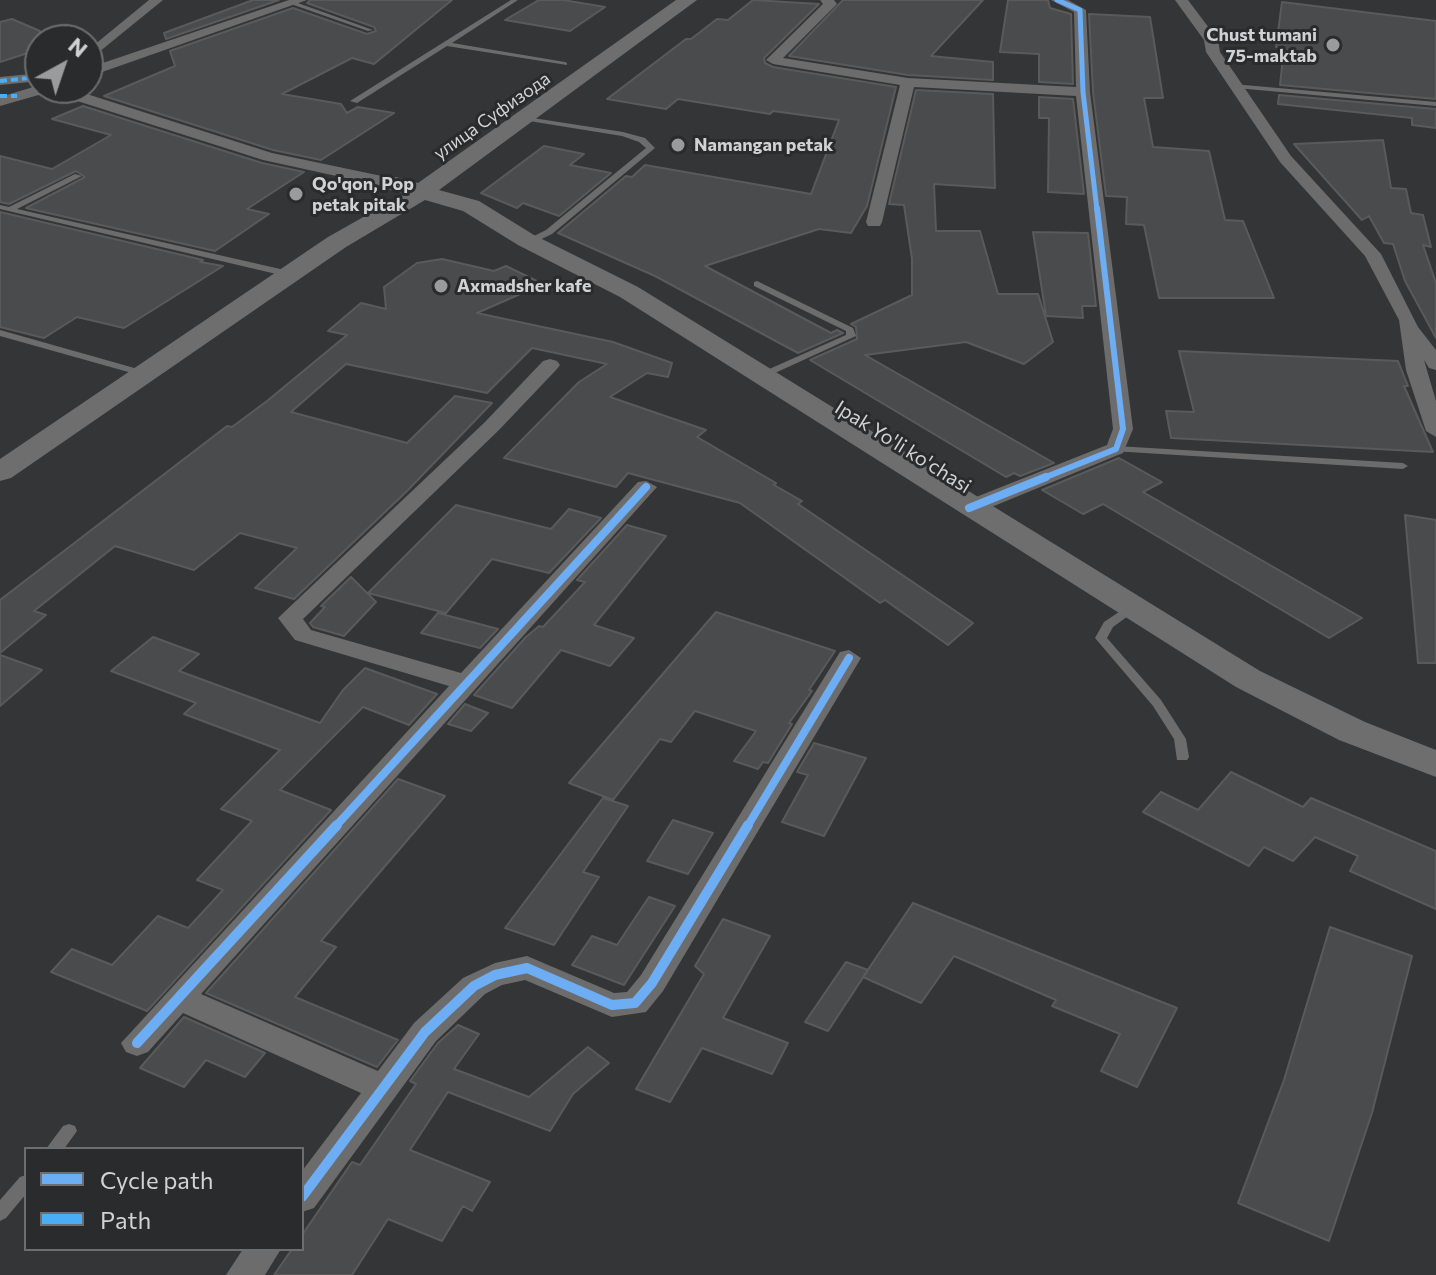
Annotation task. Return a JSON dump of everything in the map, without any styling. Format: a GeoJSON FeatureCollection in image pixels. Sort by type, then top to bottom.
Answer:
{"type":"FeatureCollection","features":[{"type":"Feature","properties":{"kind":"main road","name":"улица Суфизода"},"geometry":{"type":"LineString","coordinates":[[401,194],[565,64],[656,0]]}},
{"type":"Feature","properties":{"kind":"main road","name":"улица Суфизода"},"geometry":{"type":"LineString","coordinates":[[401,194],[523,118],[688,0]]}},
{"type":"Feature","properties":{"kind":"main road","name":"Ipak Yo'li ko'chasi"},"geometry":{"type":"LineString","coordinates":[[401,194],[528,241],[629,292],[969,508],[1248,679],[1352,731],[1436,764]]}},
{"type":"Feature","properties":{"kind":"main road"},"geometry":{"type":"LineString","coordinates":[[6,463],[337,242],[401,194]]}},
{"type":"Feature","properties":{"kind":"street"},"geometry":{"type":"LineString","coordinates":[[104,44],[157,0]]}},
{"type":"Feature","properties":{"kind":"street"},"geometry":{"type":"LineString","coordinates":[[826,0],[831,4],[773,60],[908,82],[1083,92]]}},
{"type":"Feature","properties":{"kind":"street"},"geometry":{"type":"LineString","coordinates":[[969,508],[1116,449],[1123,429],[1083,92],[1080,10],[1057,0]]}},
{"type":"Feature","properties":{"kind":"street"},"geometry":{"type":"LineString","coordinates":[[1181,0],[1211,40],[1213,52],[1285,159],[1372,254],[1436,364]]}},
{"type":"Feature","properties":{"kind":"street"},"geometry":{"type":"LineString","coordinates":[[104,67],[297,1]]}},
{"type":"Feature","properties":{"kind":"street"},"geometry":{"type":"LineString","coordinates":[[0,81],[24,79]]}},
{"type":"Feature","properties":{"kind":"street"},"geometry":{"type":"LineString","coordinates":[[874,222],[908,82]]}},
{"type":"Feature","properties":{"kind":"street"},"geometry":{"type":"LineString","coordinates":[[0,99],[24,94]]}},
{"type":"Feature","properties":{"kind":"street"},"geometry":{"type":"LineString","coordinates":[[103,104],[268,157],[401,194]]}},
{"type":"Feature","properties":{"kind":"street"},"geometry":{"type":"LineString","coordinates":[[1408,320],[1416,370],[1436,431]]}},
{"type":"Feature","properties":{"kind":"street"},"geometry":{"type":"LineString","coordinates":[[469,684],[303,635],[290,618],[492,426],[550,365]]}},
{"type":"Feature","properties":{"kind":"street"},"geometry":{"type":"LineString","coordinates":[[137,1043],[469,684],[646,487]]}},
{"type":"Feature","properties":{"kind":"street"},"geometry":{"type":"LineString","coordinates":[[304,1194],[425,1032],[474,986],[495,975],[527,968],[612,1005],[635,1003],[652,983],[849,658]]}},
{"type":"Feature","properties":{"kind":"street"},"geometry":{"type":"LineString","coordinates":[[180,998],[383,1088]]}},
{"type":"Feature","properties":{"kind":"street"},"geometry":{"type":"LineString","coordinates":[[244,1275],[262,1251]]}},
{"type":"Feature","properties":{"kind":"lane"},"geometry":{"type":"LineString","coordinates":[[354,101],[515,0]]}},
{"type":"Feature","properties":{"kind":"lane"},"geometry":{"type":"LineString","coordinates":[[297,1],[370,30]]}},
{"type":"Feature","properties":{"kind":"lane"},"geometry":{"type":"LineString","coordinates":[[448,44],[565,64]]}},
{"type":"Feature","properties":{"kind":"lane"},"geometry":{"type":"LineString","coordinates":[[1236,86],[1436,104]]}},
{"type":"Feature","properties":{"kind":"lane"},"geometry":{"type":"LineString","coordinates":[[523,118],[623,134],[642,140],[651,148],[549,232],[528,241]]}},
{"type":"Feature","properties":{"kind":"lane"},"geometry":{"type":"LineString","coordinates":[[0,214],[5,208],[78,176]]}},
{"type":"Feature","properties":{"kind":"lane"},"geometry":{"type":"LineString","coordinates":[[5,208],[289,274]]}},
{"type":"Feature","properties":{"kind":"lane"},"geometry":{"type":"LineString","coordinates":[[757,284],[850,330],[851,336],[761,376]]}},
{"type":"Feature","properties":{"kind":"lane"},"geometry":{"type":"LineString","coordinates":[[0,333],[142,373]]}},
{"type":"Feature","properties":{"kind":"lane"},"geometry":{"type":"LineString","coordinates":[[1116,449],[1403,466]]}},
{"type":"Feature","properties":{"kind":"lane"},"geometry":{"type":"LineString","coordinates":[[1131,608],[1108,625],[1101,638],[1157,703],[1180,739],[1182,757]]}},
{"type":"Feature","properties":{"kind":"lane"},"geometry":{"type":"LineString","coordinates":[[56,1147],[69,1131]]}},
{"type":"Feature","properties":{"kind":"lane"},"geometry":{"type":"LineString","coordinates":[[0,1213],[24,1184]]}},
{"type":"Feature","properties":{"kind":"building"},"geometry":{"type":"Polygon","coordinates":[[[253,0],[279,0],[166,39],[164,33],[253,0]]]}},
{"type":"Feature","properties":{"kind":"building"},"geometry":{"type":"Polygon","coordinates":[[[310,0],[452,0],[374,64],[352,58],[282,94],[341,104],[347,113],[358,107],[394,113],[321,160],[273,150],[104,96],[175,66],[170,51],[293,8],[367,34],[376,31],[374,27],[307,3],[310,0]]]}},
{"type":"Feature","properties":{"kind":"building"},"geometry":{"type":"Polygon","coordinates":[[[539,0],[563,0],[605,7],[570,31],[505,20],[539,0]]]}},
{"type":"Feature","properties":{"kind":"building"},"geometry":{"type":"Polygon","coordinates":[[[753,0],[819,4],[764,58],[765,63],[773,67],[896,87],[867,206],[851,233],[819,229],[705,266],[831,333],[837,330],[843,333],[798,353],[655,276],[558,233],[626,176],[632,177],[645,165],[811,194],[839,120],[773,111],[770,114],[678,99],[666,109],[607,99],[686,39],[691,39],[717,19],[728,20],[753,0]]]}},
{"type":"Feature","properties":{"kind":"building"},"geometry":{"type":"Polygon","coordinates":[[[843,0],[983,0],[931,56],[993,62],[993,80],[908,75],[789,56],[843,0]]]}},
{"type":"Feature","properties":{"kind":"building"},"geometry":{"type":"Polygon","coordinates":[[[1008,0],[1048,0],[1050,8],[1071,14],[1073,84],[1039,82],[1039,54],[1000,52],[1008,0]]]}},
{"type":"Feature","properties":{"kind":"building"},"geometry":{"type":"Polygon","coordinates":[[[1282,2],[1436,21],[1436,99],[1280,85],[1284,48],[1276,47],[1282,2]]]}},
{"type":"Feature","properties":{"kind":"building"},"geometry":{"type":"Polygon","coordinates":[[[1089,14],[1150,17],[1163,98],[1144,98],[1153,147],[1209,151],[1225,220],[1243,221],[1274,298],[1159,298],[1144,225],[1126,224],[1127,197],[1106,196],[1093,92],[1089,14]]]}},
{"type":"Feature","properties":{"kind":"building"},"geometry":{"type":"Polygon","coordinates":[[[12,19],[24,24],[24,54],[0,62],[0,22],[12,19]]]}},
{"type":"Feature","properties":{"kind":"building"},"geometry":{"type":"Polygon","coordinates":[[[916,90],[993,94],[995,188],[934,184],[936,231],[980,231],[998,294],[1038,294],[1053,342],[1024,364],[966,342],[865,355],[1054,463],[1020,476],[1014,473],[1006,477],[810,360],[857,339],[856,327],[851,324],[912,295],[912,259],[904,205],[889,204],[916,90]]]}},
{"type":"Feature","properties":{"kind":"building"},"geometry":{"type":"Polygon","coordinates":[[[1279,95],[1436,109],[1436,128],[1412,125],[1412,118],[1278,104],[1279,95]]]}},
{"type":"Feature","properties":{"kind":"building"},"geometry":{"type":"Polygon","coordinates":[[[1039,97],[1073,99],[1084,194],[1048,192],[1049,118],[1039,118],[1039,97]]]}},
{"type":"Feature","properties":{"kind":"building"},"geometry":{"type":"Polygon","coordinates":[[[83,106],[262,163],[304,172],[247,209],[269,214],[215,251],[26,208],[85,177],[76,171],[9,204],[0,202],[0,156],[52,169],[111,135],[52,119],[83,106]]]}},
{"type":"Feature","properties":{"kind":"building"},"geometry":{"type":"Polygon","coordinates":[[[1383,140],[1391,188],[1406,189],[1411,213],[1423,215],[1431,247],[1423,245],[1436,283],[1436,338],[1405,281],[1393,244],[1384,243],[1369,216],[1362,220],[1294,144],[1383,140]]]}},
{"type":"Feature","properties":{"kind":"building"},"geometry":{"type":"Polygon","coordinates":[[[544,146],[584,154],[570,165],[611,173],[559,216],[523,203],[517,208],[481,193],[544,146]]]}},
{"type":"Feature","properties":{"kind":"building"},"geometry":{"type":"Polygon","coordinates":[[[0,212],[223,266],[124,328],[77,317],[44,338],[0,327],[0,212]]]}},
{"type":"Feature","properties":{"kind":"building"},"geometry":{"type":"Polygon","coordinates":[[[1033,232],[1088,233],[1096,306],[1082,306],[1083,318],[1046,316],[1033,232]]]}},
{"type":"Feature","properties":{"kind":"building"},"geometry":{"type":"Polygon","coordinates":[[[442,259],[494,271],[506,266],[543,284],[477,313],[613,342],[672,363],[668,377],[647,373],[610,397],[706,430],[697,437],[776,483],[774,485],[802,501],[798,504],[973,623],[948,645],[885,600],[880,603],[740,503],[628,473],[616,487],[504,458],[579,382],[607,364],[532,348],[487,393],[346,364],[291,412],[407,443],[455,396],[492,403],[407,491],[294,599],[255,588],[297,548],[240,533],[194,570],[115,546],[34,611],[46,615],[0,653],[0,600],[227,426],[232,427],[267,401],[347,335],[328,331],[361,303],[386,309],[384,287],[417,263],[442,259]]]}},
{"type":"Feature","properties":{"kind":"building"},"geometry":{"type":"Polygon","coordinates":[[[1179,351],[1398,361],[1408,386],[1404,386],[1433,452],[1171,438],[1166,411],[1194,412],[1179,351]]]}},
{"type":"Feature","properties":{"kind":"building"},"geometry":{"type":"Polygon","coordinates":[[[1119,458],[1162,482],[1143,492],[1362,618],[1329,638],[1103,504],[1083,514],[1042,490],[1119,458]]]}},
{"type":"Feature","properties":{"kind":"building"},"geometry":{"type":"Polygon","coordinates":[[[456,505],[551,529],[569,509],[601,518],[549,573],[492,559],[446,613],[368,593],[456,505]]]}},
{"type":"Feature","properties":{"kind":"building"},"geometry":{"type":"Polygon","coordinates":[[[1405,515],[1436,520],[1436,663],[1418,663],[1405,515]]]}},
{"type":"Feature","properties":{"kind":"building"},"geometry":{"type":"Polygon","coordinates":[[[627,525],[666,536],[594,625],[634,638],[610,666],[561,650],[512,708],[474,695],[526,637],[539,626],[543,627],[585,582],[577,580],[627,525]]]}},
{"type":"Feature","properties":{"kind":"building"},"geometry":{"type":"Polygon","coordinates":[[[351,577],[376,602],[344,636],[313,627],[310,623],[325,607],[321,606],[351,577]]]}},
{"type":"Feature","properties":{"kind":"building"},"geometry":{"type":"Polygon","coordinates":[[[716,612],[835,651],[789,723],[792,724],[768,763],[763,762],[758,769],[734,761],[756,731],[695,711],[671,742],[660,739],[613,800],[569,783],[716,612]]]}},
{"type":"Feature","properties":{"kind":"building"},"geometry":{"type":"Polygon","coordinates":[[[438,613],[498,629],[480,648],[421,633],[438,613]]]}},
{"type":"Feature","properties":{"kind":"building"},"geometry":{"type":"Polygon","coordinates":[[[153,637],[199,654],[179,671],[320,723],[343,690],[365,668],[437,694],[409,725],[363,707],[280,790],[331,810],[147,1011],[51,972],[72,949],[112,965],[158,916],[188,928],[223,890],[197,880],[252,821],[221,809],[280,750],[184,714],[196,703],[111,671],[153,637]]]}},
{"type":"Feature","properties":{"kind":"building"},"geometry":{"type":"Polygon","coordinates":[[[0,655],[42,670],[0,706],[0,655]]]}},
{"type":"Feature","properties":{"kind":"building"},"geometry":{"type":"Polygon","coordinates":[[[465,704],[488,713],[471,731],[448,724],[465,704]]]}},
{"type":"Feature","properties":{"kind":"building"},"geometry":{"type":"Polygon","coordinates":[[[814,743],[866,758],[824,836],[782,822],[808,775],[797,772],[814,743]]]}},
{"type":"Feature","properties":{"kind":"building"},"geometry":{"type":"Polygon","coordinates":[[[1231,772],[1303,807],[1311,798],[1436,851],[1436,909],[1350,871],[1358,856],[1315,837],[1293,861],[1264,847],[1249,866],[1143,812],[1161,792],[1198,810],[1231,772]]]}},
{"type":"Feature","properties":{"kind":"building"},"geometry":{"type":"Polygon","coordinates":[[[398,779],[445,796],[321,941],[336,947],[295,997],[398,1040],[377,1067],[206,993],[398,779]]]}},
{"type":"Feature","properties":{"kind":"building"},"geometry":{"type":"Polygon","coordinates":[[[603,798],[628,806],[583,872],[599,877],[554,945],[505,928],[603,798]]]}},
{"type":"Feature","properties":{"kind":"building"},"geometry":{"type":"Polygon","coordinates":[[[673,820],[713,833],[688,874],[647,861],[673,820]]]}},
{"type":"Feature","properties":{"kind":"building"},"geometry":{"type":"Polygon","coordinates":[[[649,897],[675,906],[624,985],[572,965],[592,936],[617,945],[649,897]]]}},
{"type":"Feature","properties":{"kind":"building"},"geometry":{"type":"Polygon","coordinates":[[[913,903],[1177,1008],[1137,1087],[1101,1071],[1120,1034],[1052,1006],[1056,1000],[954,956],[921,1003],[863,977],[913,903]]]}},
{"type":"Feature","properties":{"kind":"building"},"geometry":{"type":"Polygon","coordinates":[[[723,919],[770,936],[723,1018],[788,1043],[772,1074],[702,1048],[670,1102],[636,1089],[704,974],[695,966],[723,919]]]}},
{"type":"Feature","properties":{"kind":"building"},"geometry":{"type":"Polygon","coordinates":[[[1330,927],[1412,956],[1372,1113],[1329,1241],[1238,1203],[1284,1080],[1330,927]]]}},
{"type":"Feature","properties":{"kind":"building"},"geometry":{"type":"Polygon","coordinates":[[[846,962],[868,970],[828,1031],[805,1022],[846,962]]]}},
{"type":"Feature","properties":{"kind":"building"},"geometry":{"type":"Polygon","coordinates":[[[184,1017],[265,1053],[245,1077],[206,1060],[184,1087],[140,1068],[184,1017]]]}},
{"type":"Feature","properties":{"kind":"building"},"geometry":{"type":"Polygon","coordinates":[[[458,1025],[479,1034],[454,1069],[529,1097],[588,1047],[609,1063],[573,1094],[550,1131],[448,1092],[410,1150],[490,1182],[472,1211],[463,1206],[442,1241],[388,1219],[352,1275],[274,1275],[291,1251],[304,1251],[304,1232],[352,1162],[360,1165],[416,1084],[410,1081],[438,1043],[458,1025]]]}},
{"type":"Feature","properties":{"kind":"marked path"},"geometry":{"type":"LineString","coordinates":[[0,81],[24,79]]}},
{"type":"Feature","properties":{"kind":"marked path"},"geometry":{"type":"LineString","coordinates":[[0,96],[17,96]]}},
{"type":"Feature","properties":{"kind":"cycle path"},"geometry":{"type":"LineString","coordinates":[[969,508],[1116,449],[1123,429],[1083,92],[1080,10],[1057,0]]}},
{"type":"Feature","properties":{"kind":"cycle path"},"geometry":{"type":"LineString","coordinates":[[137,1043],[646,487]]}},
{"type":"Feature","properties":{"kind":"cycle path"},"geometry":{"type":"LineString","coordinates":[[304,1194],[425,1032],[474,986],[495,975],[527,968],[612,1005],[635,1003],[652,983],[849,658]]}},
{"type":"Feature","properties":{"kind":"place","name":"Chust tumani 75-maktab"},"geometry":{"type":"Point","coordinates":[1333,45]}},
{"type":"Feature","properties":{"kind":"place","name":"Namangan petak"},"geometry":{"type":"Point","coordinates":[678,145]}},
{"type":"Feature","properties":{"kind":"place","name":"Qo'qon, Pop petak pitak"},"geometry":{"type":"Point","coordinates":[296,194]}},
{"type":"Feature","properties":{"kind":"place","name":"Axmadsher kafe"},"geometry":{"type":"Point","coordinates":[441,286]}}]}
